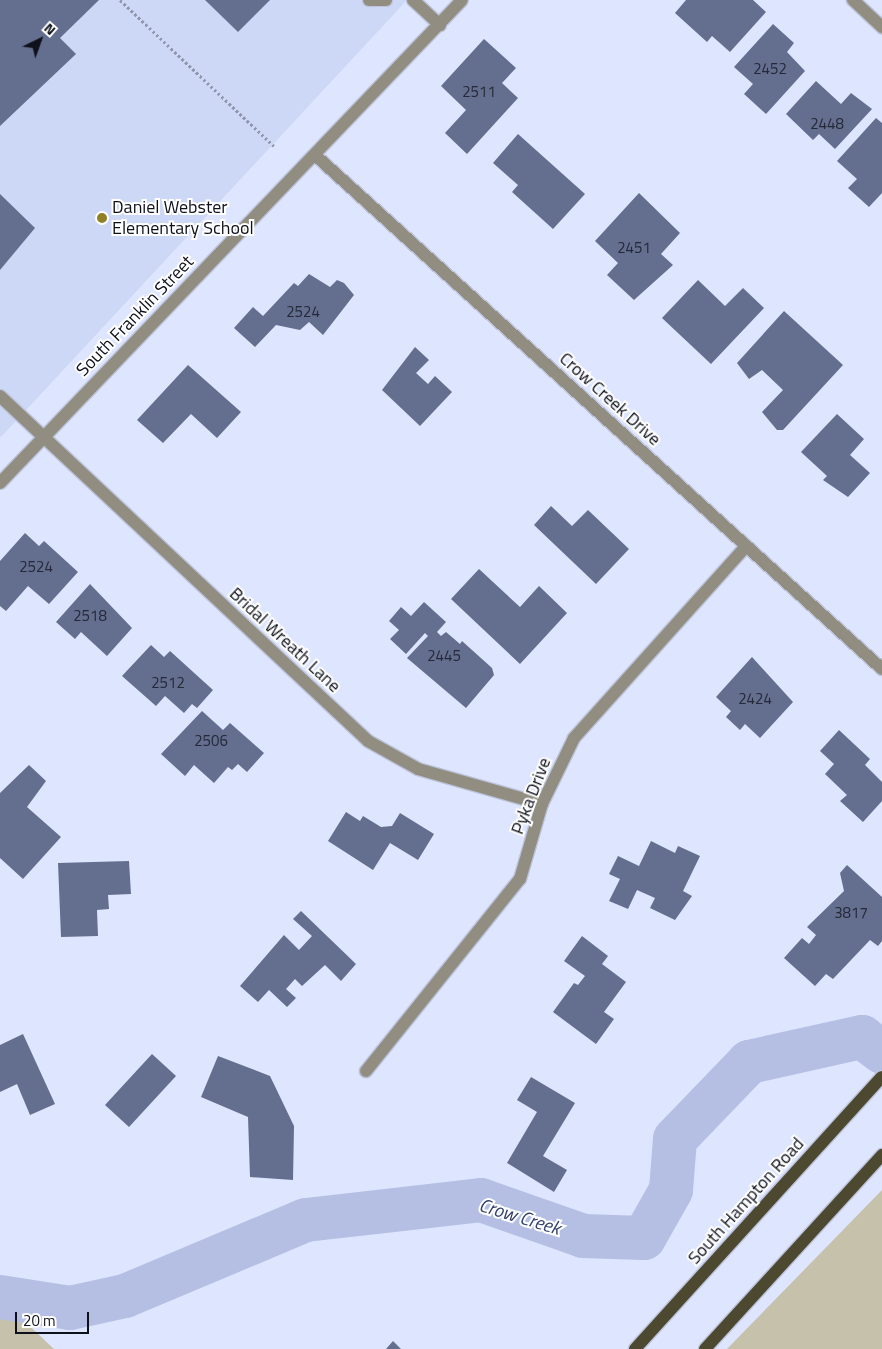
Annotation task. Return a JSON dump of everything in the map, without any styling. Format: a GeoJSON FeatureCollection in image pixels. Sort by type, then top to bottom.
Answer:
{"type":"FeatureCollection","features":[{"type":"Feature","properties":{"kind":"main road","name":"South Hampton Road"},"geometry":{"type":"LineString","coordinates":[[635,1349],[882,1077]]}},
{"type":"Feature","properties":{"kind":"main road"},"geometry":{"type":"LineString","coordinates":[[705,1349],[882,1155]]}},
{"type":"Feature","properties":{"kind":"street"},"geometry":{"type":"LineString","coordinates":[[369,0],[386,0]]}},
{"type":"Feature","properties":{"kind":"street"},"geometry":{"type":"LineString","coordinates":[[412,0],[440,25]]}},
{"type":"Feature","properties":{"kind":"street","name":"South Franklin Street"},"geometry":{"type":"LineString","coordinates":[[0,483],[462,0]]}},
{"type":"Feature","properties":{"kind":"street"},"geometry":{"type":"LineString","coordinates":[[853,0],[882,26]]}},
{"type":"Feature","properties":{"kind":"street","name":"Crow Creek Drive"},"geometry":{"type":"LineString","coordinates":[[315,155],[882,669]]}},
{"type":"Feature","properties":{"kind":"street","name":"Bridal Wreath Lane"},"geometry":{"type":"LineString","coordinates":[[0,396],[368,741],[418,769],[542,804]]}},
{"type":"Feature","properties":{"kind":"street","name":"Pyka Drive"},"geometry":{"type":"LineString","coordinates":[[366,1071],[520,879],[542,804],[574,738],[746,546]]}},
{"type":"Feature","properties":{"kind":"path"},"geometry":{"type":"LineString","coordinates":[[120,0],[274,146]]}},
{"type":"Feature","properties":{"kind":"shaded area","name":"Daniel Webster Elementary School"},"geometry":{"type":"Polygon","coordinates":[[[0,0],[407,0],[1,437],[0,436],[0,0]]]}},
{"type":"Feature","properties":{"kind":"shaded area"},"geometry":{"type":"Polygon","coordinates":[[[882,1190],[882,1349],[727,1349],[882,1190]]]}},
{"type":"Feature","properties":{"kind":"shaded area"},"geometry":{"type":"Polygon","coordinates":[[[0,1298],[54,1349],[0,1349],[0,1298]]]}},
{"type":"Feature","properties":{"kind":"building"},"geometry":{"type":"Polygon","coordinates":[[[0,0],[99,0],[60,38],[76,54],[0,126],[0,0]]]}},
{"type":"Feature","properties":{"kind":"building"},"geometry":{"type":"Polygon","coordinates":[[[205,0],[270,0],[238,32],[205,0]]]}},
{"type":"Feature","properties":{"kind":"building"},"geometry":{"type":"Polygon","coordinates":[[[686,0],[753,0],[766,12],[730,52],[712,36],[707,42],[675,13],[686,0]]]}},
{"type":"Feature","properties":{"kind":"building"},"geometry":{"type":"Polygon","coordinates":[[[773,24],[794,43],[787,52],[805,71],[766,114],[744,94],[753,84],[734,67],[773,24]]]}},
{"type":"Feature","properties":{"kind":"building"},"geometry":{"type":"Polygon","coordinates":[[[484,39],[516,68],[502,83],[518,98],[467,154],[445,133],[466,110],[441,86],[484,39]]]}},
{"type":"Feature","properties":{"kind":"building"},"geometry":{"type":"Polygon","coordinates":[[[816,81],[841,104],[851,93],[872,109],[835,149],[819,134],[813,140],[786,114],[816,81]]]}},
{"type":"Feature","properties":{"kind":"building"},"geometry":{"type":"Polygon","coordinates":[[[876,118],[882,123],[882,193],[869,207],[848,188],[857,179],[837,161],[876,118]]]}},
{"type":"Feature","properties":{"kind":"building"},"geometry":{"type":"Polygon","coordinates":[[[518,134],[585,194],[553,229],[512,192],[518,185],[493,163],[518,134]]]}},
{"type":"Feature","properties":{"kind":"building"},"geometry":{"type":"Polygon","coordinates":[[[639,193],[680,233],[661,254],[673,265],[634,300],[607,275],[618,263],[595,241],[639,193]]]}},
{"type":"Feature","properties":{"kind":"building"},"geometry":{"type":"Polygon","coordinates":[[[0,194],[35,228],[0,270],[0,194]]]}},
{"type":"Feature","properties":{"kind":"building"},"geometry":{"type":"Polygon","coordinates":[[[309,274],[330,287],[337,280],[344,283],[354,295],[323,335],[309,322],[300,330],[276,325],[255,347],[234,328],[253,307],[263,316],[294,283],[298,286],[309,274]]]}},
{"type":"Feature","properties":{"kind":"building"},"geometry":{"type":"Polygon","coordinates":[[[698,280],[725,306],[743,288],[764,308],[711,364],[662,318],[698,280]]]}},
{"type":"Feature","properties":{"kind":"building"},"geometry":{"type":"Polygon","coordinates":[[[784,311],[843,365],[783,430],[777,430],[762,412],[783,390],[762,370],[749,379],[737,363],[784,311]]]}},
{"type":"Feature","properties":{"kind":"building"},"geometry":{"type":"Polygon","coordinates":[[[415,347],[429,360],[416,373],[428,384],[435,376],[452,392],[420,426],[382,390],[415,347]]]}},
{"type":"Feature","properties":{"kind":"building"},"geometry":{"type":"Polygon","coordinates":[[[188,365],[241,412],[217,438],[191,414],[163,443],[137,420],[188,365]]]}},
{"type":"Feature","properties":{"kind":"building"},"geometry":{"type":"Polygon","coordinates":[[[837,414],[864,439],[850,455],[870,473],[848,497],[823,480],[827,476],[801,452],[837,414]]]}},
{"type":"Feature","properties":{"kind":"building"},"geometry":{"type":"Polygon","coordinates":[[[551,506],[572,526],[588,510],[629,549],[596,584],[534,525],[551,506]]]}},
{"type":"Feature","properties":{"kind":"building"},"geometry":{"type":"Polygon","coordinates":[[[25,533],[39,546],[44,541],[78,572],[49,604],[28,586],[6,611],[0,606],[0,561],[25,533]]]}},
{"type":"Feature","properties":{"kind":"building"},"geometry":{"type":"Polygon","coordinates":[[[479,569],[520,607],[539,586],[567,613],[520,664],[451,599],[479,569]]]}},
{"type":"Feature","properties":{"kind":"building"},"geometry":{"type":"Polygon","coordinates":[[[90,584],[132,628],[107,656],[81,632],[75,639],[56,622],[90,584]]]}},
{"type":"Feature","properties":{"kind":"building"},"geometry":{"type":"Polygon","coordinates":[[[424,602],[446,622],[437,632],[441,636],[446,632],[460,644],[462,641],[492,668],[494,675],[466,708],[407,658],[428,636],[425,633],[406,654],[390,639],[399,630],[389,621],[401,607],[411,616],[424,602]]]}},
{"type":"Feature","properties":{"kind":"building"},"geometry":{"type":"Polygon","coordinates":[[[151,645],[164,657],[170,651],[213,690],[197,708],[192,704],[184,713],[165,696],[156,706],[122,676],[151,645]]]}},
{"type":"Feature","properties":{"kind":"building"},"geometry":{"type":"Polygon","coordinates":[[[752,657],[793,702],[760,738],[745,724],[740,730],[726,717],[731,711],[716,697],[752,657]]]}},
{"type":"Feature","properties":{"kind":"building"},"geometry":{"type":"Polygon","coordinates":[[[202,711],[223,730],[230,723],[264,753],[247,772],[238,764],[232,770],[228,767],[214,783],[194,765],[185,776],[161,754],[202,711]]]}},
{"type":"Feature","properties":{"kind":"building"},"geometry":{"type":"Polygon","coordinates":[[[839,730],[870,759],[865,765],[882,782],[882,801],[863,822],[840,801],[847,795],[825,774],[834,764],[820,751],[839,730]]]}},
{"type":"Feature","properties":{"kind":"building"},"geometry":{"type":"Polygon","coordinates":[[[29,765],[46,781],[27,807],[61,837],[23,879],[0,858],[0,793],[29,765]]]}},
{"type":"Feature","properties":{"kind":"building"},"geometry":{"type":"Polygon","coordinates":[[[346,812],[360,821],[363,816],[381,827],[392,826],[400,813],[434,834],[418,860],[390,843],[373,870],[328,841],[346,812]]]}},
{"type":"Feature","properties":{"kind":"building"},"geometry":{"type":"Polygon","coordinates":[[[651,841],[675,853],[678,846],[700,856],[683,891],[692,896],[675,920],[650,908],[655,898],[637,890],[628,909],[609,901],[620,879],[609,874],[618,856],[639,866],[651,841]]]}},
{"type":"Feature","properties":{"kind":"building"},"geometry":{"type":"Polygon","coordinates":[[[129,861],[131,894],[108,895],[109,909],[97,910],[98,936],[61,937],[58,863],[129,861]]]}},
{"type":"Feature","properties":{"kind":"building"},"geometry":{"type":"Polygon","coordinates":[[[847,865],[882,897],[882,941],[878,946],[870,940],[833,979],[826,974],[815,986],[784,958],[802,938],[809,944],[816,935],[807,927],[844,891],[840,873],[847,865]]]}},
{"type":"Feature","properties":{"kind":"building"},"geometry":{"type":"Polygon","coordinates":[[[301,911],[356,964],[341,981],[325,965],[302,986],[295,979],[286,989],[296,998],[287,1007],[269,990],[258,1002],[240,986],[284,935],[299,950],[312,936],[293,919],[301,911]]]}},
{"type":"Feature","properties":{"kind":"building"},"geometry":{"type":"Polygon","coordinates":[[[582,936],[608,956],[602,964],[626,982],[604,1012],[614,1019],[596,1044],[553,1012],[574,983],[578,985],[585,976],[564,961],[582,936]]]}},
{"type":"Feature","properties":{"kind":"building"},"geometry":{"type":"Polygon","coordinates":[[[23,1034],[55,1104],[30,1115],[17,1084],[0,1092],[0,1045],[23,1034]]]}},
{"type":"Feature","properties":{"kind":"building"},"geometry":{"type":"Polygon","coordinates":[[[152,1054],[176,1076],[129,1127],[105,1105],[152,1054]]]}},
{"type":"Feature","properties":{"kind":"building"},"geometry":{"type":"Polygon","coordinates":[[[218,1056],[270,1076],[294,1126],[293,1180],[250,1177],[248,1117],[201,1097],[218,1056]]]}},
{"type":"Feature","properties":{"kind":"building"},"geometry":{"type":"Polygon","coordinates":[[[531,1077],[575,1103],[543,1156],[567,1170],[554,1192],[507,1163],[537,1112],[517,1100],[531,1077]]]}},
{"type":"Feature","properties":{"kind":"building"},"geometry":{"type":"Polygon","coordinates":[[[393,1341],[401,1349],[386,1349],[393,1341]]]}},
{"type":"Feature","properties":{"kind":"waterway","name":"Crow Creek"},"geometry":{"type":"LineString","coordinates":[[0,1297],[70,1308],[125,1296],[306,1220],[481,1200],[583,1236],[644,1238],[671,1190],[675,1139],[749,1062],[862,1037],[882,1052]]}},
{"type":"Feature","properties":{"kind":"place","name":"Daniel Webster Elementary School"},"geometry":{"type":"Point","coordinates":[102,218]}}]}
